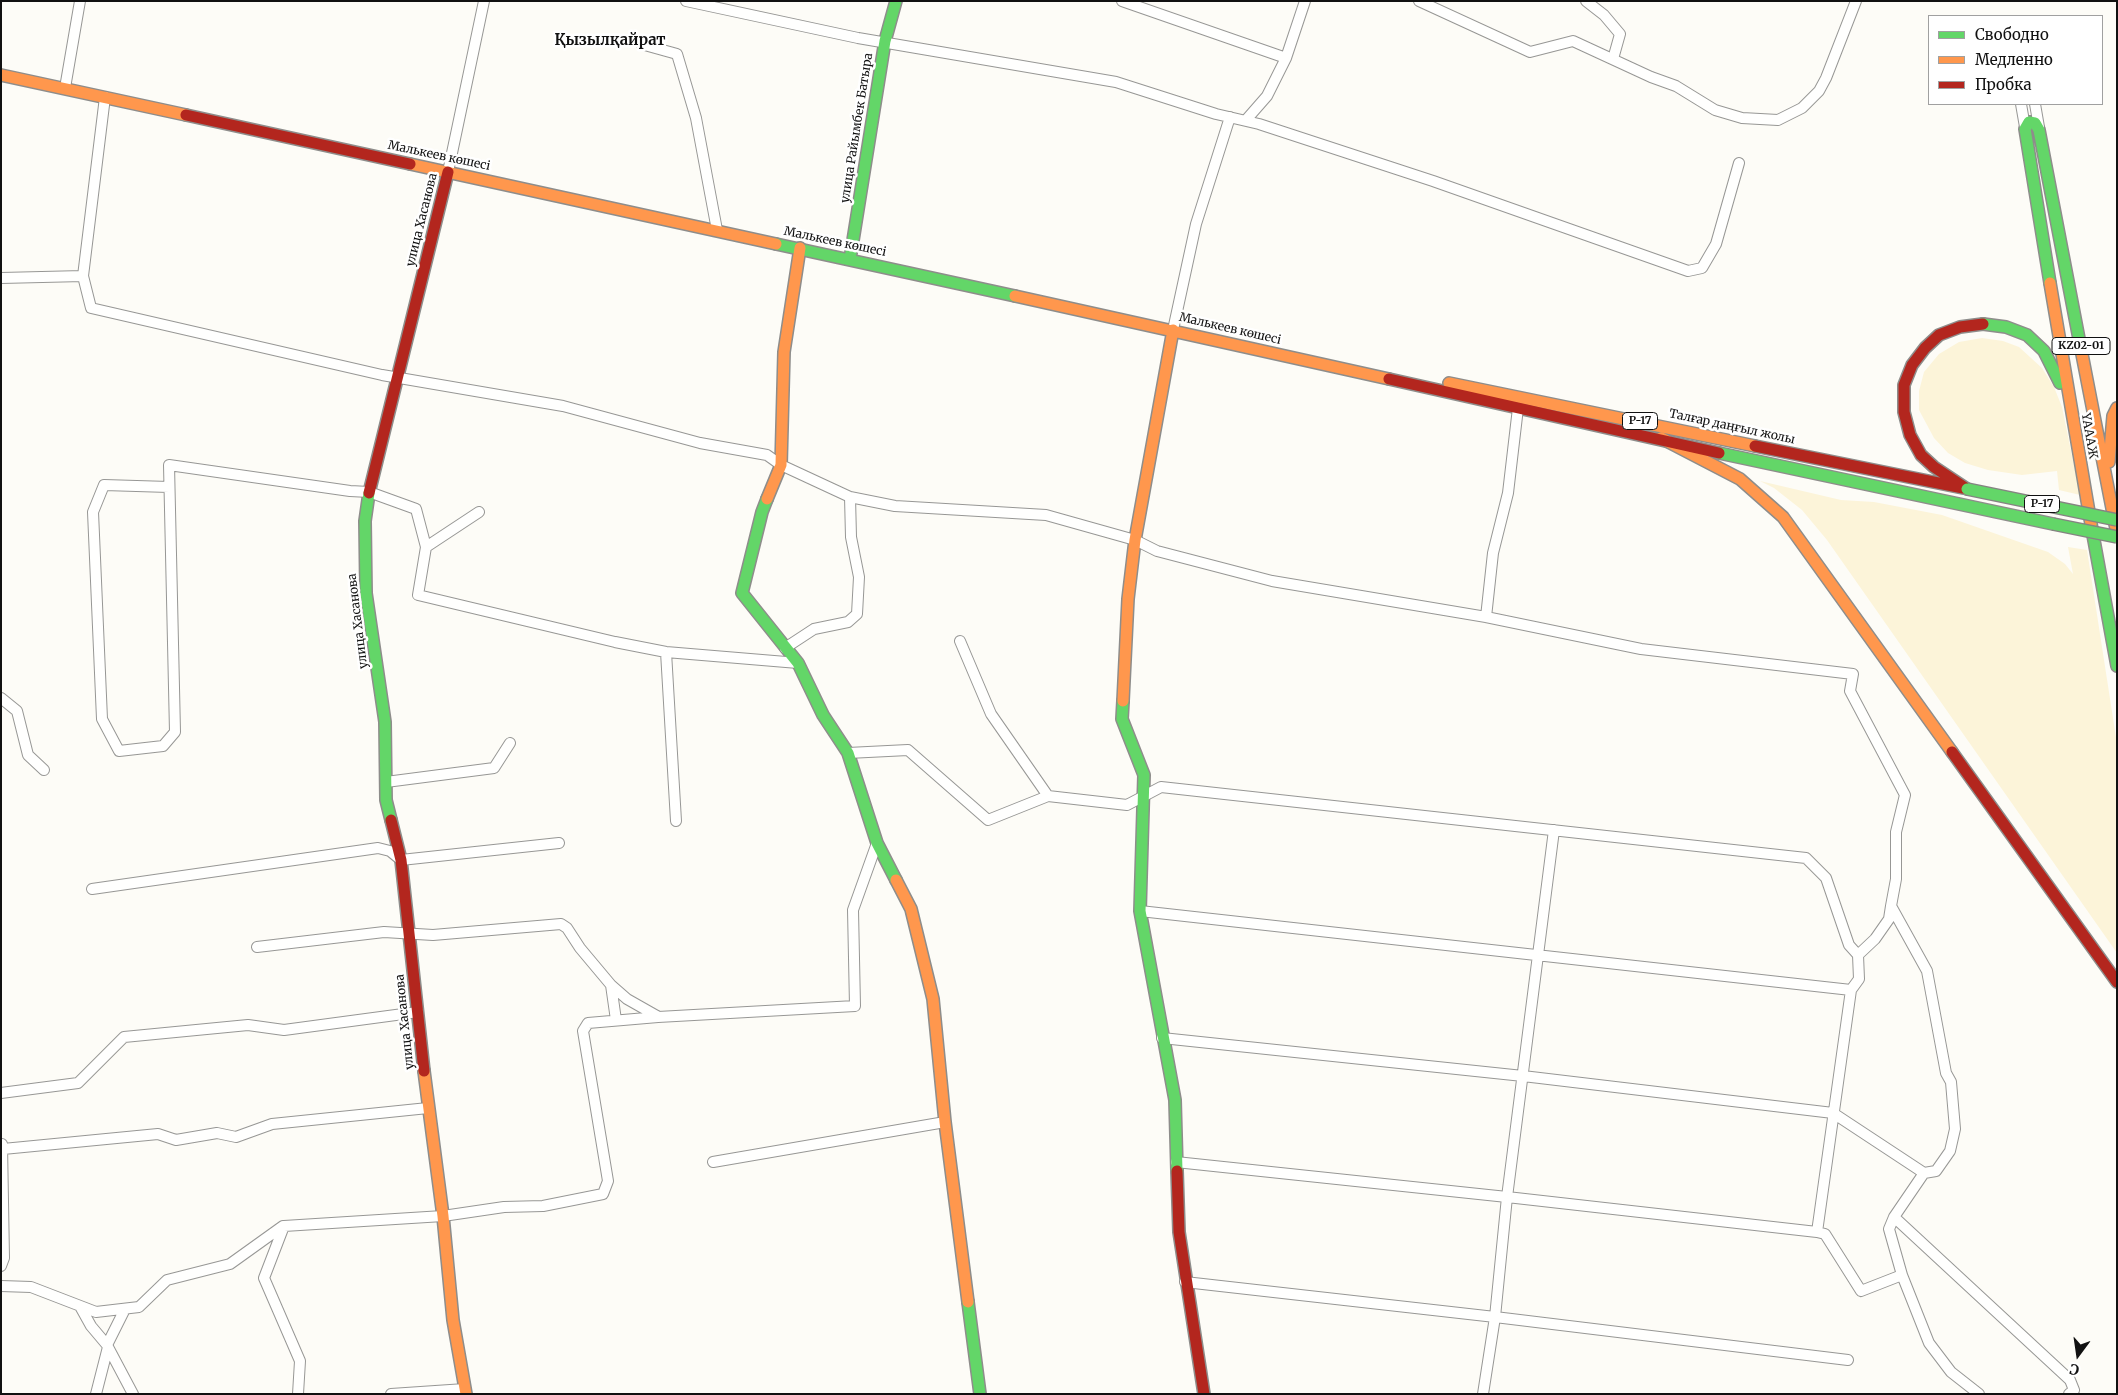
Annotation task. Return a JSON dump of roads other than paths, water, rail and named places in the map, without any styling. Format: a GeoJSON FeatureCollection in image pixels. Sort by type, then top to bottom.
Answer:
{"type":"FeatureCollection","features":[{"type":"Feature","properties":{"kind":"main road","name":"улица Райымбек Батыра"},"geometry":{"type":"LineString","coordinates":[[850,259],[885,42],[896,1]]}},
{"type":"Feature","properties":{"kind":"main road","name":"Малькеев көшесі"},"geometry":{"type":"LineString","coordinates":[[1,75],[800,248],[1518,408],[1661,438]]}},
{"type":"Feature","properties":{"kind":"main road"},"geometry":{"type":"LineString","coordinates":[[2026,129],[2031,122],[2035,123],[2039,130]]}},
{"type":"Feature","properties":{"kind":"main road","name":"ҮАААЖ"},"geometry":{"type":"LineString","coordinates":[[2026,129],[2070,404],[2117,666]]}},
{"type":"Feature","properties":{"kind":"main road","name":"ҮАААЖ"},"geometry":{"type":"LineString","coordinates":[[2039,130],[2117,536]]}},
{"type":"Feature","properties":{"kind":"main road","name":"улица Хасанова"},"geometry":{"type":"LineString","coordinates":[[448,172],[369,492],[365,521],[366,593],[385,722],[386,800],[401,860],[428,1108],[443,1216],[453,1320],[466,1392]]}},
{"type":"Feature","properties":{"kind":"main road"},"geometry":{"type":"LineString","coordinates":[[800,248],[784,352],[781,465],[762,512],[742,593],[798,663],[823,715],[848,753],[877,843],[911,909],[933,999],[945,1122],[980,1394]]}},
{"type":"Feature","properties":{"kind":"main road"},"geometry":{"type":"LineString","coordinates":[[1967,489],[1934,467],[1921,455],[1910,435],[1904,412],[1904,385],[1912,365],[1925,348],[1939,335],[1960,327],[1980,324],[2006,327],[2027,335],[2044,351],[2052,363],[2070,404]]}},
{"type":"Feature","properties":{"kind":"main road"},"geometry":{"type":"LineString","coordinates":[[1173,330],[1135,540],[1128,598],[1122,719],[1144,776],[1140,911],[1174,1100],[1179,1232],[1185,1282],[1204,1394]]}},
{"type":"Feature","properties":{"kind":"main road","name":"Талғар даңғыл жолы"},"geometry":{"type":"LineString","coordinates":[[1312,361],[1481,388],[2117,520]]}},
{"type":"Feature","properties":{"kind":"main road"},"geometry":{"type":"LineString","coordinates":[[2107,483],[2113,416],[2117,408]]}},
{"type":"Feature","properties":{"kind":"main road"},"geometry":{"type":"LineString","coordinates":[[1661,438],[1740,479],[1783,517],[2117,982]]}},
{"type":"Feature","properties":{"kind":"main road","name":"P-17"},"geometry":{"type":"LineString","coordinates":[[1661,438],[1828,477],[2117,536]]}},
{"type":"Feature","properties":{"kind":"street"},"geometry":{"type":"LineString","coordinates":[[65,88],[80,1]]}},
{"type":"Feature","properties":{"kind":"street","name":"улица Хасанова"},"geometry":{"type":"LineString","coordinates":[[448,172],[484,1]]}},
{"type":"Feature","properties":{"kind":"street"},"geometry":{"type":"LineString","coordinates":[[686,1],[858,38],[1116,82],[1230,117],[1246,120],[1433,181],[1688,270],[1702,268],[1716,244],[1739,163]]}},
{"type":"Feature","properties":{"kind":"street"},"geometry":{"type":"LineString","coordinates":[[1122,1],[1286,58]]}},
{"type":"Feature","properties":{"kind":"street"},"geometry":{"type":"LineString","coordinates":[[1246,120],[1267,96],[1286,58],[1305,1]]}},
{"type":"Feature","properties":{"kind":"street"},"geometry":{"type":"LineString","coordinates":[[1419,1],[1530,52],[1573,41],[1676,86],[1715,110],[1742,118],[1778,120],[1802,108],[1819,91],[1826,78],[1856,1]]}},
{"type":"Feature","properties":{"kind":"street"},"geometry":{"type":"LineString","coordinates":[[1586,1],[1604,15],[1620,34],[1613,59]]}},
{"type":"Feature","properties":{"kind":"street"},"geometry":{"type":"LineString","coordinates":[[641,44],[677,54],[696,118],[717,230]]}},
{"type":"Feature","properties":{"kind":"street"},"geometry":{"type":"LineString","coordinates":[[105,97],[84,276],[91,308],[396,378],[563,406],[700,443],[767,455],[781,465],[850,497],[895,506],[1046,516],[1135,540],[1157,551],[1272,581],[1486,617],[1641,649],[1853,674],[1850,692],[1905,795],[1896,832],[1896,879],[1889,919],[1875,939],[1858,955]]}},
{"type":"Feature","properties":{"kind":"street","name":"KZ02-01"},"geometry":{"type":"LineString","coordinates":[[2021,105],[2026,129]]}},
{"type":"Feature","properties":{"kind":"street","name":"KZ02-01"},"geometry":{"type":"LineString","coordinates":[[2035,105],[2039,130]]}},
{"type":"Feature","properties":{"kind":"street"},"geometry":{"type":"LineString","coordinates":[[1173,330],[1196,224],[1230,117]]}},
{"type":"Feature","properties":{"kind":"street"},"geometry":{"type":"LineString","coordinates":[[1,278],[84,276]]}},
{"type":"Feature","properties":{"kind":"street"},"geometry":{"type":"LineString","coordinates":[[1486,617],[1493,553],[1508,493],[1518,408]]}},
{"type":"Feature","properties":{"kind":"street"},"geometry":{"type":"LineString","coordinates":[[169,486],[104,485],[94,512],[102,719],[119,751],[163,746],[175,732],[169,465],[350,492],[369,492],[416,509],[426,547],[418,594],[615,642],[666,652],[798,663]]}},
{"type":"Feature","properties":{"kind":"street"},"geometry":{"type":"LineString","coordinates":[[785,648],[814,630],[848,622],[857,614],[860,577],[851,537],[850,497]]}},
{"type":"Feature","properties":{"kind":"street"},"geometry":{"type":"LineString","coordinates":[[426,547],[479,512]]}},
{"type":"Feature","properties":{"kind":"street"},"geometry":{"type":"LineString","coordinates":[[960,641],[990,714],[1048,796]]}},
{"type":"Feature","properties":{"kind":"street"},"geometry":{"type":"LineString","coordinates":[[666,652],[676,821]]}},
{"type":"Feature","properties":{"kind":"street"},"geometry":{"type":"LineString","coordinates":[[1,698],[17,711],[28,754],[44,770]]}},
{"type":"Feature","properties":{"kind":"street"},"geometry":{"type":"LineString","coordinates":[[386,782],[494,768],[510,744]]}},
{"type":"Feature","properties":{"kind":"street"},"geometry":{"type":"LineString","coordinates":[[848,753],[908,750],[988,820],[1048,796],[1127,805],[1161,787]]}},
{"type":"Feature","properties":{"kind":"street"},"geometry":{"type":"LineString","coordinates":[[1144,776],[1161,787],[1806,858],[1826,878],[1849,944],[1858,955],[1859,979],[1851,990],[1817,1232]]}},
{"type":"Feature","properties":{"kind":"street"},"geometry":{"type":"LineString","coordinates":[[1127,805],[1143,821]]}},
{"type":"Feature","properties":{"kind":"street"},"geometry":{"type":"LineString","coordinates":[[1483,1394],[1495,1317],[1507,1197],[1536,956],[1554,830]]}},
{"type":"Feature","properties":{"kind":"street"},"geometry":{"type":"LineString","coordinates":[[92,890],[378,848],[390,851],[401,860],[559,843]]}},
{"type":"Feature","properties":{"kind":"street"},"geometry":{"type":"LineString","coordinates":[[1,1286],[32,1287],[96,1312],[126,1309],[139,1307],[167,1280],[230,1264],[284,1226],[443,1216],[504,1207],[543,1206],[603,1194],[608,1180],[583,1031],[588,1023],[658,1017],[855,1006],[853,910],[877,843]]}},
{"type":"Feature","properties":{"kind":"street"},"geometry":{"type":"LineString","coordinates":[[1162,1038],[1523,1076],[1833,1113],[1924,1173],[1936,1171],[1950,1151],[1955,1130],[1951,1082],[1946,1073],[1928,971],[1891,906]]}},
{"type":"Feature","properties":{"kind":"street"},"geometry":{"type":"LineString","coordinates":[[1140,911],[1851,990]]}},
{"type":"Feature","properties":{"kind":"street"},"geometry":{"type":"LineString","coordinates":[[257,947],[384,932],[433,935],[561,924],[567,928],[580,948],[611,985],[627,999],[658,1017]]}},
{"type":"Feature","properties":{"kind":"street"},"geometry":{"type":"LineString","coordinates":[[611,985],[616,1020]]}},
{"type":"Feature","properties":{"kind":"street"},"geometry":{"type":"LineString","coordinates":[[1,1093],[78,1083],[124,1036],[248,1025],[284,1030],[418,1012]]}},
{"type":"Feature","properties":{"kind":"street"},"geometry":{"type":"LineString","coordinates":[[1,1266],[4,1258],[2,1146],[158,1134],[176,1140],[217,1133],[236,1137],[272,1124],[428,1108]]}},
{"type":"Feature","properties":{"kind":"street"},"geometry":{"type":"LineString","coordinates":[[713,1162],[945,1122]]}},
{"type":"Feature","properties":{"kind":"street"},"geometry":{"type":"LineString","coordinates":[[1176,1162],[1817,1232],[1825,1234],[1861,1291],[1902,1276]]}},
{"type":"Feature","properties":{"kind":"street"},"geometry":{"type":"LineString","coordinates":[[1924,1173],[1894,1217],[1889,1229],[1902,1276],[1929,1343],[1951,1372],[1979,1394]]}},
{"type":"Feature","properties":{"kind":"street"},"geometry":{"type":"LineString","coordinates":[[1894,1217],[2070,1380],[2074,1390],[2069,1394]]}},
{"type":"Feature","properties":{"kind":"street"},"geometry":{"type":"LineString","coordinates":[[284,1226],[264,1278],[300,1361],[298,1394]]}},
{"type":"Feature","properties":{"kind":"street"},"geometry":{"type":"LineString","coordinates":[[1185,1282],[1848,1360]]}},
{"type":"Feature","properties":{"kind":"street"},"geometry":{"type":"LineString","coordinates":[[82,1308],[91,1326],[107,1346],[132,1394]]}},
{"type":"Feature","properties":{"kind":"street"},"geometry":{"type":"LineString","coordinates":[[96,1394],[107,1346],[126,1309]]}},
{"type":"Feature","properties":{"kind":"street"},"geometry":{"type":"LineString","coordinates":[[391,1394],[466,1392]]}},
{"type":"Feature","properties":{"kind":"district","name":"Қызылқайрат"},"geometry":{"type":"Point","coordinates":[610,41]}}]}
